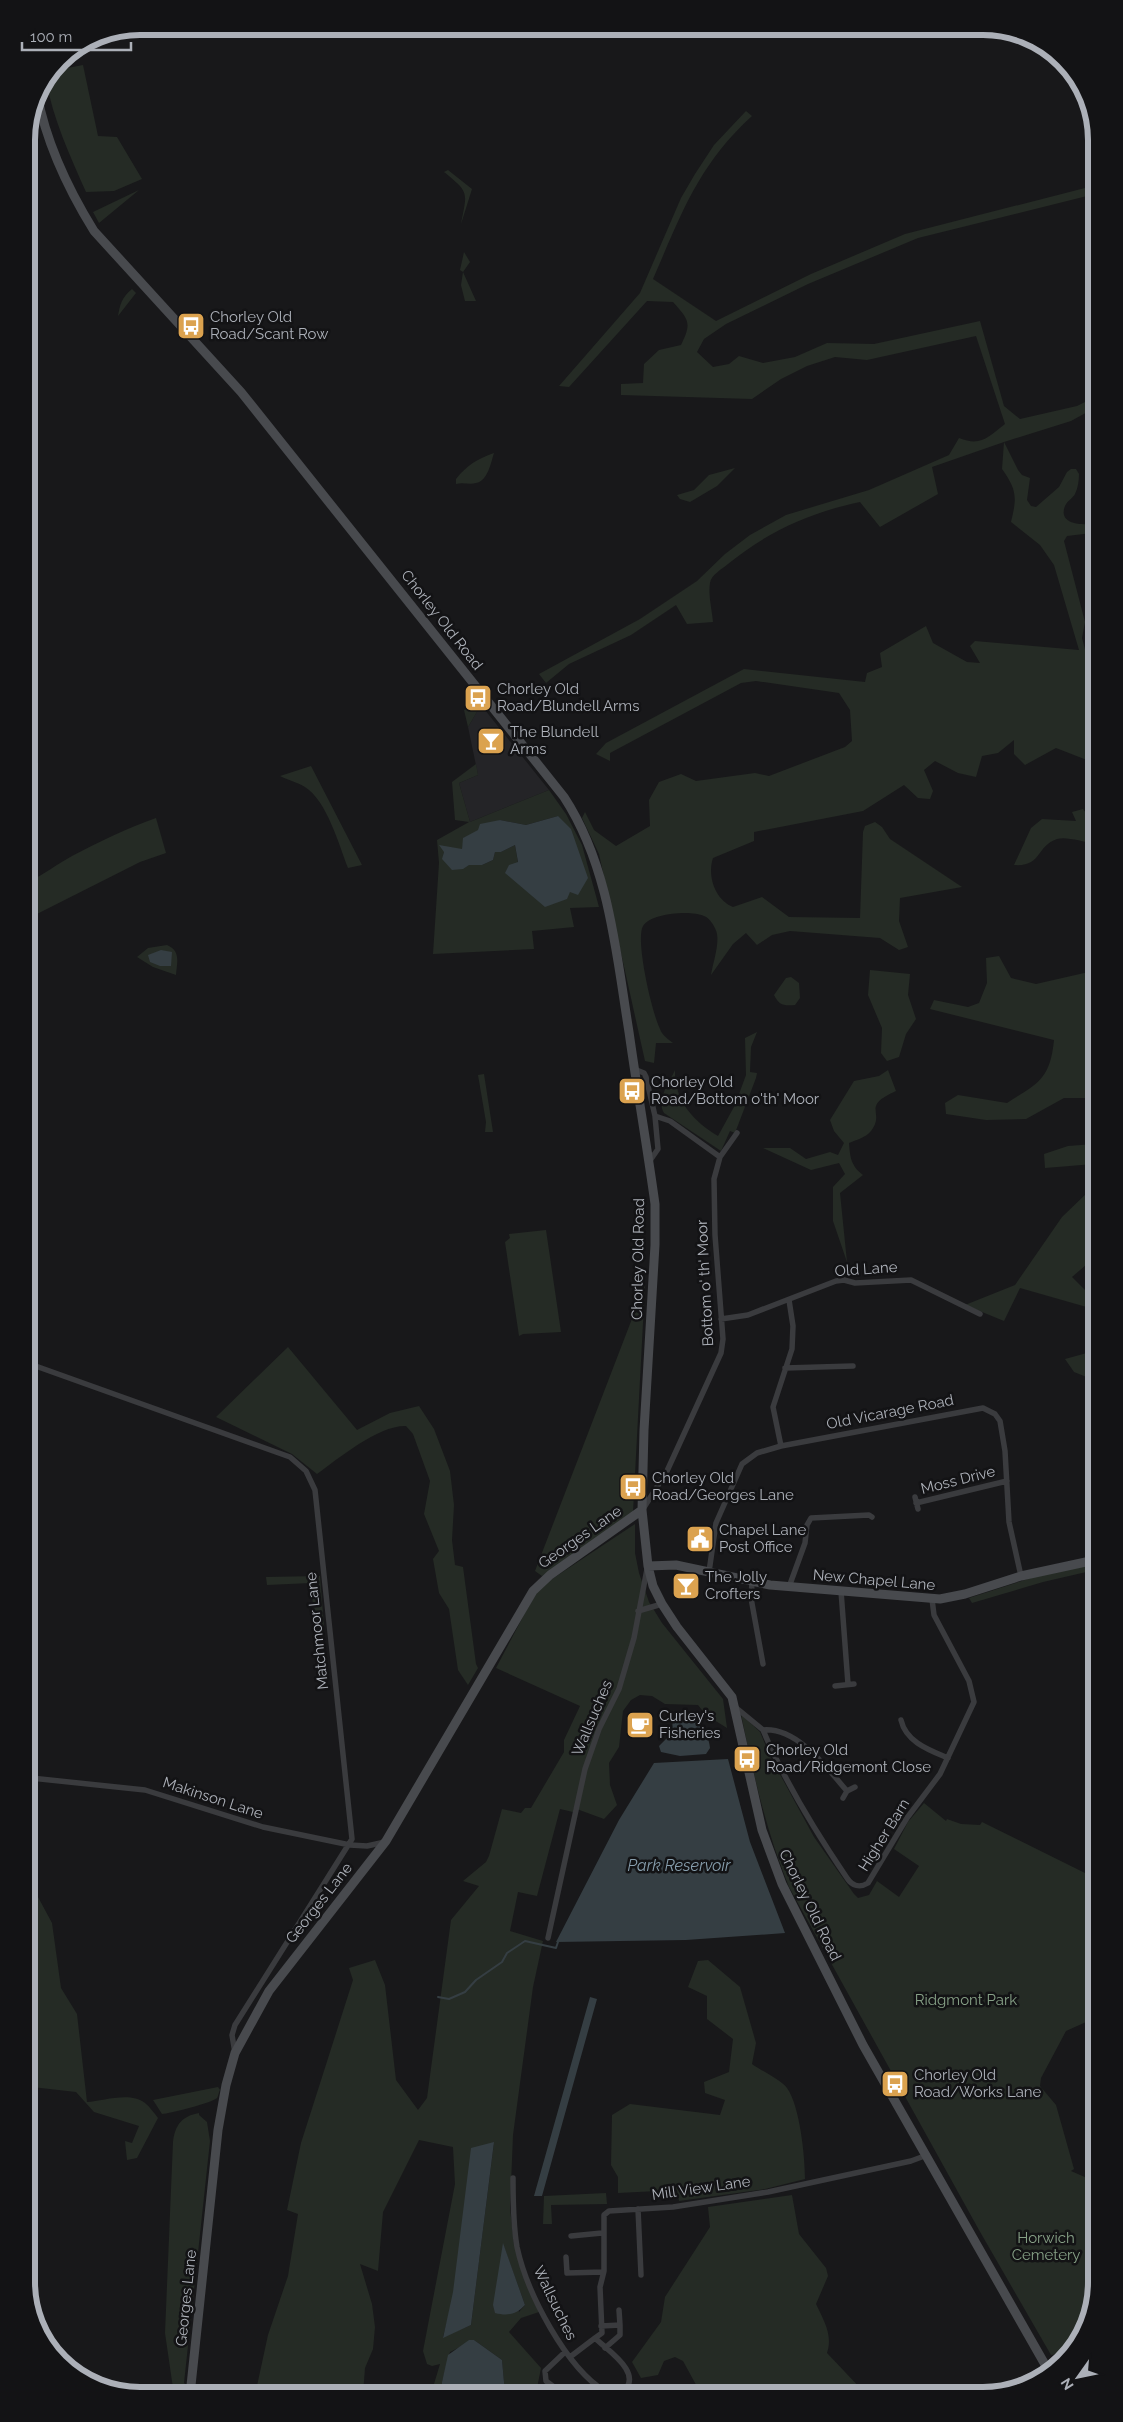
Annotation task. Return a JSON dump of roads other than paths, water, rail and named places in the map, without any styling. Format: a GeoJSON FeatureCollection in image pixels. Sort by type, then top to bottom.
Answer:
{"type":"FeatureCollection","features":[{"type":"Feature","properties":{"kind":"main road","name":"Chorley Old Road"},"geometry":{"type":"LineString","coordinates":[[40,110],[50,141],[81,210],[94,231],[241,392],[552,781],[577,816],[595,856],[615,946],[655,1204],[655,1245],[644,1430],[642,1510],[648,1566],[662,1604],[732,1697],[762,1830],[778,1876],[863,2045],[1046,2366]]}},
{"type":"Feature","properties":{"kind":"main road","name":"Georges Lane"},"geometry":{"type":"LineString","coordinates":[[191,2387],[218,2130],[226,2085],[235,2053],[269,1991],[386,1842],[533,1591],[550,1575],[642,1510]]}},
{"type":"Feature","properties":{"kind":"main road","name":"New Chapel Lane"},"geometry":{"type":"LineString","coordinates":[[648,1566],[676,1565],[752,1582],[932,1600],[948,1599],[1022,1576],[1088,1562]]}},
{"type":"Feature","properties":{"kind":"street"},"geometry":{"type":"LineString","coordinates":[[634,1069],[644,1073],[646,1077],[655,1116],[658,1149],[649,1162]]}},
{"type":"Feature","properties":{"kind":"street"},"geometry":{"type":"LineString","coordinates":[[655,1116],[670,1121],[720,1157]]}},
{"type":"Feature","properties":{"kind":"street","name":"Bottom o' th' Moor"},"geometry":{"type":"LineString","coordinates":[[642,1510],[667,1471],[719,1360],[723,1339],[720,1319],[714,1179],[720,1157],[738,1133]]}},
{"type":"Feature","properties":{"kind":"street","name":"Old Lane"},"geometry":{"type":"LineString","coordinates":[[720,1319],[748,1315],[840,1280],[856,1283],[911,1280],[936,1295],[980,1314]]}},
{"type":"Feature","properties":{"kind":"street"},"geometry":{"type":"LineString","coordinates":[[782,1446],[772,1407],[794,1342],[789,1300]]}},
{"type":"Feature","properties":{"kind":"street","name":"Matchmoor Lane"},"geometry":{"type":"LineString","coordinates":[[35,1366],[290,1457],[306,1470],[314,1490],[352,1839],[350,1845]]}},
{"type":"Feature","properties":{"kind":"street"},"geometry":{"type":"LineString","coordinates":[[785,1368],[853,1366]]}},
{"type":"Feature","properties":{"kind":"street","name":"Old Vicarage Road"},"geometry":{"type":"LineString","coordinates":[[709,1572],[716,1524],[742,1464],[757,1453],[782,1446],[982,1408],[995,1414],[1000,1421],[1005,1451],[1009,1522],[1022,1576]]}},
{"type":"Feature","properties":{"kind":"street","name":"Moss Drive"},"geometry":{"type":"LineString","coordinates":[[916,1503],[1006,1481]]}},
{"type":"Feature","properties":{"kind":"street"},"geometry":{"type":"LineString","coordinates":[[789,1587],[805,1543],[807,1525],[811,1518],[869,1515],[872,1517]]}},
{"type":"Feature","properties":{"kind":"street","name":"Wallsuches"},"geometry":{"type":"LineString","coordinates":[[548,1938],[584,1769],[599,1729],[620,1689],[634,1638],[648,1566]]}},
{"type":"Feature","properties":{"kind":"street"},"geometry":{"type":"LineString","coordinates":[[752,1582],[751,1598],[764,1664]]}},
{"type":"Feature","properties":{"kind":"street"},"geometry":{"type":"LineString","coordinates":[[835,1686],[851,1684],[840,1591]]}},
{"type":"Feature","properties":{"kind":"street","name":"Higher Barn"},"geometry":{"type":"LineString","coordinates":[[763,1730],[774,1755],[818,1835],[848,1880],[859,1886],[868,1883],[907,1818],[940,1774],[970,1716],[974,1696],[964,1670],[934,1615],[932,1600]]}},
{"type":"Feature","properties":{"kind":"street"},"geometry":{"type":"LineString","coordinates":[[638,1612],[662,1604]]}},
{"type":"Feature","properties":{"kind":"street"},"geometry":{"type":"LineString","coordinates":[[733,1706],[763,1730],[773,1729],[800,1743],[820,1761],[847,1791]]}},
{"type":"Feature","properties":{"kind":"street"},"geometry":{"type":"LineString","coordinates":[[902,1720],[905,1732],[910,1737],[927,1749],[948,1758]]}},
{"type":"Feature","properties":{"kind":"street","name":"Makinson Lane"},"geometry":{"type":"LineString","coordinates":[[35,1778],[145,1790],[263,1827],[350,1845],[366,1846],[386,1842]]}},
{"type":"Feature","properties":{"kind":"street"},"geometry":{"type":"LineString","coordinates":[[843,1798],[847,1791],[855,1787]]}},
{"type":"Feature","properties":{"kind":"street"},"geometry":{"type":"LineString","coordinates":[[235,2053],[232,2035],[234,2024],[350,1845]]}},
{"type":"Feature","properties":{"kind":"street","name":"Mill View Lane"},"geometry":{"type":"LineString","coordinates":[[570,2357],[602,2333],[600,2287],[603,2272],[602,2233],[604,2215],[609,2211],[673,2207],[768,2192],[911,2161],[927,2155]]}},
{"type":"Feature","properties":{"kind":"street","name":"Wallsuches"},"geometry":{"type":"LineString","coordinates":[[513,2178],[514,2214],[520,2255],[528,2282],[542,2312],[566,2352],[601,2387]]}},
{"type":"Feature","properties":{"kind":"street"},"geometry":{"type":"LineString","coordinates":[[638,2209],[641,2275]]}},
{"type":"Feature","properties":{"kind":"street"},"geometry":{"type":"LineString","coordinates":[[571,2236],[602,2233]]}},
{"type":"Feature","properties":{"kind":"street"},"geometry":{"type":"LineString","coordinates":[[566,2257],[567,2273],[603,2272]]}},
{"type":"Feature","properties":{"kind":"street"},"geometry":{"type":"LineString","coordinates":[[605,2348],[620,2335],[619,2310]]}},
{"type":"Feature","properties":{"kind":"street"},"geometry":{"type":"LineString","coordinates":[[602,2326],[620,2325]]}},
{"type":"Feature","properties":{"kind":"street"},"geometry":{"type":"LineString","coordinates":[[596,2338],[629,2370],[630,2381],[627,2387]]}},
{"type":"Feature","properties":{"kind":"street"},"geometry":{"type":"LineString","coordinates":[[554,2387],[546,2381],[545,2370],[566,2352]]}},
{"type":"Feature","properties":{"kind":"water"},"geometry":{"type":"Polygon","coordinates":[[[1079,98],[1086,120],[1087,132],[1079,98]]]}},
{"type":"Feature","properties":{"kind":"water"},"geometry":{"type":"Polygon","coordinates":[[[558,816],[571,829],[588,878],[578,895],[570,892],[567,899],[545,907],[505,873],[509,865],[518,862],[515,845],[501,852],[495,852],[493,860],[482,865],[469,865],[463,869],[452,870],[442,859],[444,852],[439,845],[462,849],[463,838],[478,830],[480,824],[500,820],[526,825],[558,816]]]}},
{"type":"Feature","properties":{"kind":"water"},"geometry":{"type":"Polygon","coordinates":[[[161,950],[172,952],[171,966],[160,966],[150,962],[148,955],[161,950]]]}},
{"type":"Feature","properties":{"kind":"water"},"geometry":{"type":"Polygon","coordinates":[[[679,1712],[685,1713],[696,1720],[704,1730],[710,1748],[706,1754],[680,1756],[661,1752],[659,1746],[672,1733],[673,1716],[679,1712]]]}},
{"type":"Feature","properties":{"kind":"water","name":"Park Reservoir"},"geometry":{"type":"Polygon","coordinates":[[[728,1759],[750,1842],[785,1933],[686,1940],[556,1942],[619,1820],[654,1763],[728,1759]]]}},
{"type":"Feature","properties":{"kind":"water"},"geometry":{"type":"Polygon","coordinates":[[[590,1997],[597,1999],[542,2196],[534,2196],[590,1997]]]}},
{"type":"Feature","properties":{"kind":"water"},"geometry":{"type":"Polygon","coordinates":[[[494,2142],[471,2325],[443,2338],[453,2292],[471,2148],[494,2142]]]}},
{"type":"Feature","properties":{"kind":"water"},"geometry":{"type":"Polygon","coordinates":[[[503,2243],[525,2305],[515,2313],[507,2314],[495,2313],[493,2305],[503,2243]]]}},
{"type":"Feature","properties":{"kind":"water"},"geometry":{"type":"Polygon","coordinates":[[[469,2340],[474,2340],[502,2360],[504,2387],[442,2387],[448,2355],[469,2340]]]}},
{"type":"Feature","properties":{"kind":"waterway"},"geometry":{"type":"LineString","coordinates":[[438,1997],[449,1999],[465,1992],[476,1980],[502,1962],[507,1953],[525,1941],[556,1948],[558,1942]]}},
{"type":"Feature","properties":{"kind":"place","name":"Chorley Old Road/Scant Row"},"geometry":{"type":"Point","coordinates":[191,326]}},
{"type":"Feature","properties":{"kind":"place","name":"Chorley Old Road/Blundell Arms"},"geometry":{"type":"Point","coordinates":[478,698]}},
{"type":"Feature","properties":{"kind":"place","name":"The Blundell Arms"},"geometry":{"type":"Point","coordinates":[491,741]}},
{"type":"Feature","properties":{"kind":"place","name":"Chorley Old Road/Bottom o'th' Moor"},"geometry":{"type":"Point","coordinates":[632,1091]}},
{"type":"Feature","properties":{"kind":"place","name":"Chorley Old Road/Georges Lane"},"geometry":{"type":"Point","coordinates":[633,1487]}},
{"type":"Feature","properties":{"kind":"place","name":"Chapel Lane Post Office"},"geometry":{"type":"Point","coordinates":[700,1539]}},
{"type":"Feature","properties":{"kind":"place","name":"The Jolly Crofters"},"geometry":{"type":"Point","coordinates":[686,1586]}},
{"type":"Feature","properties":{"kind":"place","name":"Curley's Fisheries"},"geometry":{"type":"Point","coordinates":[640,1725]}},
{"type":"Feature","properties":{"kind":"place","name":"Chorley Old Road/Ridgemont Close"},"geometry":{"type":"Point","coordinates":[747,1759]}},
{"type":"Feature","properties":{"kind":"place","name":"Chorley Old Road/Works Lane"},"geometry":{"type":"Point","coordinates":[895,2084]}},
{"type":"Feature","properties":{"kind":"park label","name":"Ridgmont Park"},"geometry":{"type":"Point","coordinates":[966,2000]}},
{"type":"Feature","properties":{"kind":"park label","name":"Horwich Cemetery"},"geometry":{"type":"Point","coordinates":[1046,2246]}}]}
